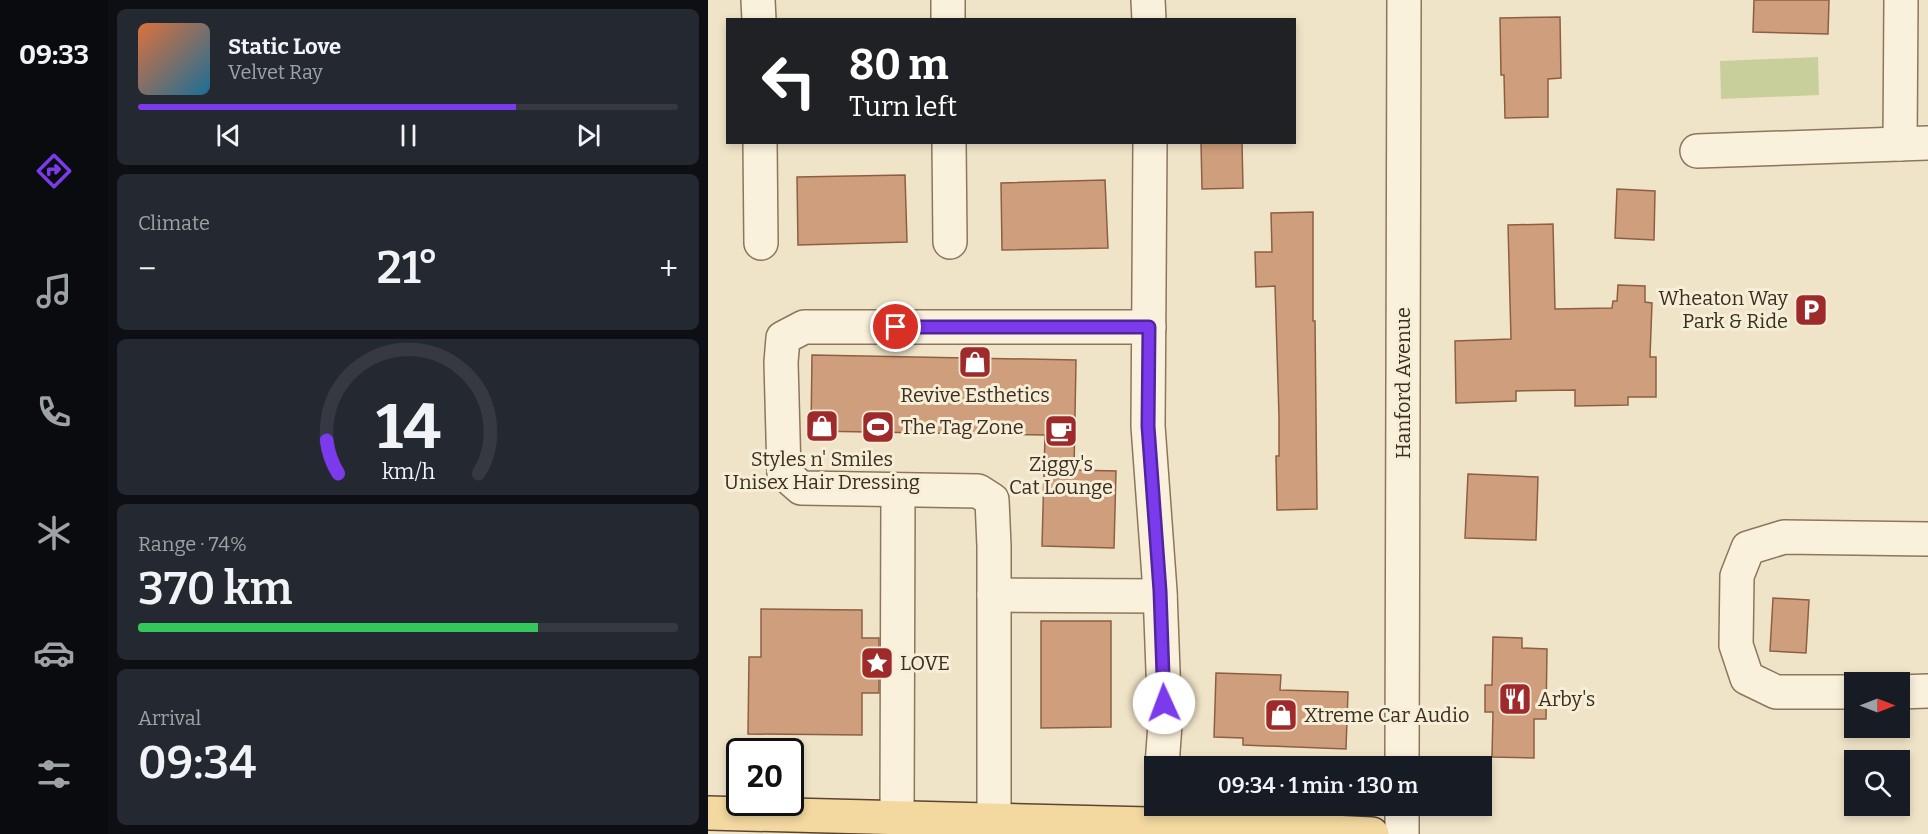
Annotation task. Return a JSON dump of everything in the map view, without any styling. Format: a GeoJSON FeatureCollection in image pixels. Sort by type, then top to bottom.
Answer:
{"type":"FeatureCollection","features":[{"type":"Feature","properties":{"kind":"main road"},"geometry":{"type":"LineString","coordinates":[[708,813],[905,823],[994,820],[1175,822],[1372,834]]}},
{"type":"Feature","properties":{"kind":"street"},"geometry":{"type":"LineString","coordinates":[[758,0],[759,18]]}},
{"type":"Feature","properties":{"kind":"street"},"geometry":{"type":"LineString","coordinates":[[948,0],[948,18]]}},
{"type":"Feature","properties":{"kind":"street"},"geometry":{"type":"LineString","coordinates":[[1148,0],[1149,18]]}},
{"type":"Feature","properties":{"kind":"street","name":"Hanford Avenue"},"geometry":{"type":"LineString","coordinates":[[1402,756],[1404,0]]}},
{"type":"Feature","properties":{"kind":"street"},"geometry":{"type":"LineString","coordinates":[[1697,152],[1914,143],[1901,0]]}},
{"type":"Feature","properties":{"kind":"street"},"geometry":{"type":"LineString","coordinates":[[760,144],[761,243]]}},
{"type":"Feature","properties":{"kind":"street"},"geometry":{"type":"LineString","coordinates":[[949,144],[950,242]]}},
{"type":"Feature","properties":{"kind":"street"},"geometry":{"type":"LineString","coordinates":[[1150,144],[1148,426],[1160,596],[1165,724],[1163,756]]}},
{"type":"Feature","properties":{"kind":"street"},"geometry":{"type":"LineString","coordinates":[[994,820],[992,500],[978,491],[801,488],[784,473],[781,362],[783,339],[804,327],[1149,327]]}},
{"type":"Feature","properties":{"kind":"street"},"geometry":{"type":"LineString","coordinates":[[898,490],[905,823]]}},
{"type":"Feature","properties":{"kind":"street"},"geometry":{"type":"LineString","coordinates":[[1844,692],[1776,692],[1747,678],[1736,645],[1737,576],[1748,548],[1784,537],[1928,538]]}},
{"type":"Feature","properties":{"kind":"street"},"geometry":{"type":"LineString","coordinates":[[994,595],[1160,596]]}},
{"type":"Feature","properties":{"kind":"street"},"geometry":{"type":"LineString","coordinates":[[1910,692],[1928,692]]}},
{"type":"Feature","properties":{"kind":"street"},"geometry":{"type":"LineString","coordinates":[[1402,816],[1402,834]]}},
{"type":"Feature","properties":{"kind":"green space"},"geometry":{"type":"Polygon","coordinates":[[[1818,57],[1819,95],[1721,99],[1720,61],[1818,57]]]}},
{"type":"Feature","properties":{"kind":"building"},"geometry":{"type":"Polygon","coordinates":[[[1754,0],[1829,0],[1828,34],[1753,32],[1754,0]]]}},
{"type":"Feature","properties":{"kind":"building"},"geometry":{"type":"Polygon","coordinates":[[[1560,17],[1561,78],[1548,79],[1548,117],[1505,118],[1504,75],[1501,75],[1500,18],[1560,17]]]}},
{"type":"Feature","properties":{"kind":"building"},"geometry":{"type":"Polygon","coordinates":[[[1201,144],[1242,144],[1243,188],[1202,189],[1201,144]]]}},
{"type":"Feature","properties":{"kind":"building"},"geometry":{"type":"Polygon","coordinates":[[[905,175],[907,242],[798,245],[797,177],[905,175]]]}},
{"type":"Feature","properties":{"kind":"building"},"geometry":{"type":"Polygon","coordinates":[[[1105,180],[1108,248],[1002,250],[1001,183],[1105,180]]]}},
{"type":"Feature","properties":{"kind":"building"},"geometry":{"type":"Polygon","coordinates":[[[1617,189],[1655,191],[1654,240],[1615,238],[1617,189]]]}},
{"type":"Feature","properties":{"kind":"building"},"geometry":{"type":"Polygon","coordinates":[[[1313,212],[1317,509],[1277,510],[1276,456],[1279,456],[1279,416],[1275,286],[1256,287],[1255,252],[1272,252],[1271,213],[1313,212]]]}},
{"type":"Feature","properties":{"kind":"building"},"geometry":{"type":"Polygon","coordinates":[[[1553,224],[1555,309],[1612,308],[1613,301],[1617,301],[1618,285],[1645,286],[1645,302],[1652,303],[1650,357],[1656,357],[1656,397],[1628,397],[1628,405],[1575,406],[1575,390],[1516,391],[1516,401],[1456,403],[1455,341],[1511,339],[1508,225],[1553,224]]]}},
{"type":"Feature","properties":{"kind":"building"},"geometry":{"type":"Polygon","coordinates":[[[812,355],[1076,360],[1074,470],[1116,471],[1114,548],[1042,546],[1045,435],[811,431],[812,355]]]}},
{"type":"Feature","properties":{"kind":"building"},"geometry":{"type":"Polygon","coordinates":[[[1468,474],[1538,477],[1536,540],[1465,538],[1468,474]]]}},
{"type":"Feature","properties":{"kind":"building"},"geometry":{"type":"Polygon","coordinates":[[[1773,598],[1809,600],[1806,653],[1770,651],[1773,598]]]}},
{"type":"Feature","properties":{"kind":"building"},"geometry":{"type":"Polygon","coordinates":[[[761,609],[862,610],[862,638],[879,638],[879,693],[862,693],[862,735],[748,734],[749,657],[761,657],[761,609]]]}},
{"type":"Feature","properties":{"kind":"building"},"geometry":{"type":"Polygon","coordinates":[[[1041,621],[1111,621],[1111,727],[1041,728],[1041,621]]]}},
{"type":"Feature","properties":{"kind":"building","name":"Arby's"},"geometry":{"type":"Polygon","coordinates":[[[1493,637],[1522,638],[1522,648],[1547,649],[1546,719],[1534,719],[1534,758],[1492,757],[1493,712],[1485,712],[1485,685],[1492,685],[1493,637]]]}},
{"type":"Feature","properties":{"kind":"building","name":"Xtreme Car Audio"},"geometry":{"type":"Polygon","coordinates":[[[1216,673],[1281,675],[1280,690],[1348,692],[1346,749],[1243,745],[1243,738],[1214,737],[1216,673]]]}},
{"type":"Feature","properties":{"kind":"place","name":"Wheaton Way Park & Ride"},"geometry":{"type":"Point","coordinates":[1811,310]}},
{"type":"Feature","properties":{"kind":"place","name":"Revive Esthetics"},"geometry":{"type":"Point","coordinates":[975,362]}},
{"type":"Feature","properties":{"kind":"place","name":"Styles n' Smiles Unisex Hair Dressing"},"geometry":{"type":"Point","coordinates":[822,426]}},
{"type":"Feature","properties":{"kind":"place","name":"The Tag Zone"},"geometry":{"type":"Point","coordinates":[878,427]}},
{"type":"Feature","properties":{"kind":"place","name":"Ziggy's Cat Lounge"},"geometry":{"type":"Point","coordinates":[1061,431]}},
{"type":"Feature","properties":{"kind":"place","name":"LOVE"},"geometry":{"type":"Point","coordinates":[877,663]}},
{"type":"Feature","properties":{"kind":"place","name":"Arby's"},"geometry":{"type":"Point","coordinates":[1515,699]}},
{"type":"Feature","properties":{"kind":"place","name":"Xtreme Car Audio"},"geometry":{"type":"Point","coordinates":[1281,715]}},
{"type":"Feature","properties":{"kind":"route"},"geometry":{"type":"LineString","coordinates":[[896,327],[1149,327],[1148,426],[1160,591],[1164,703]]}}]}
